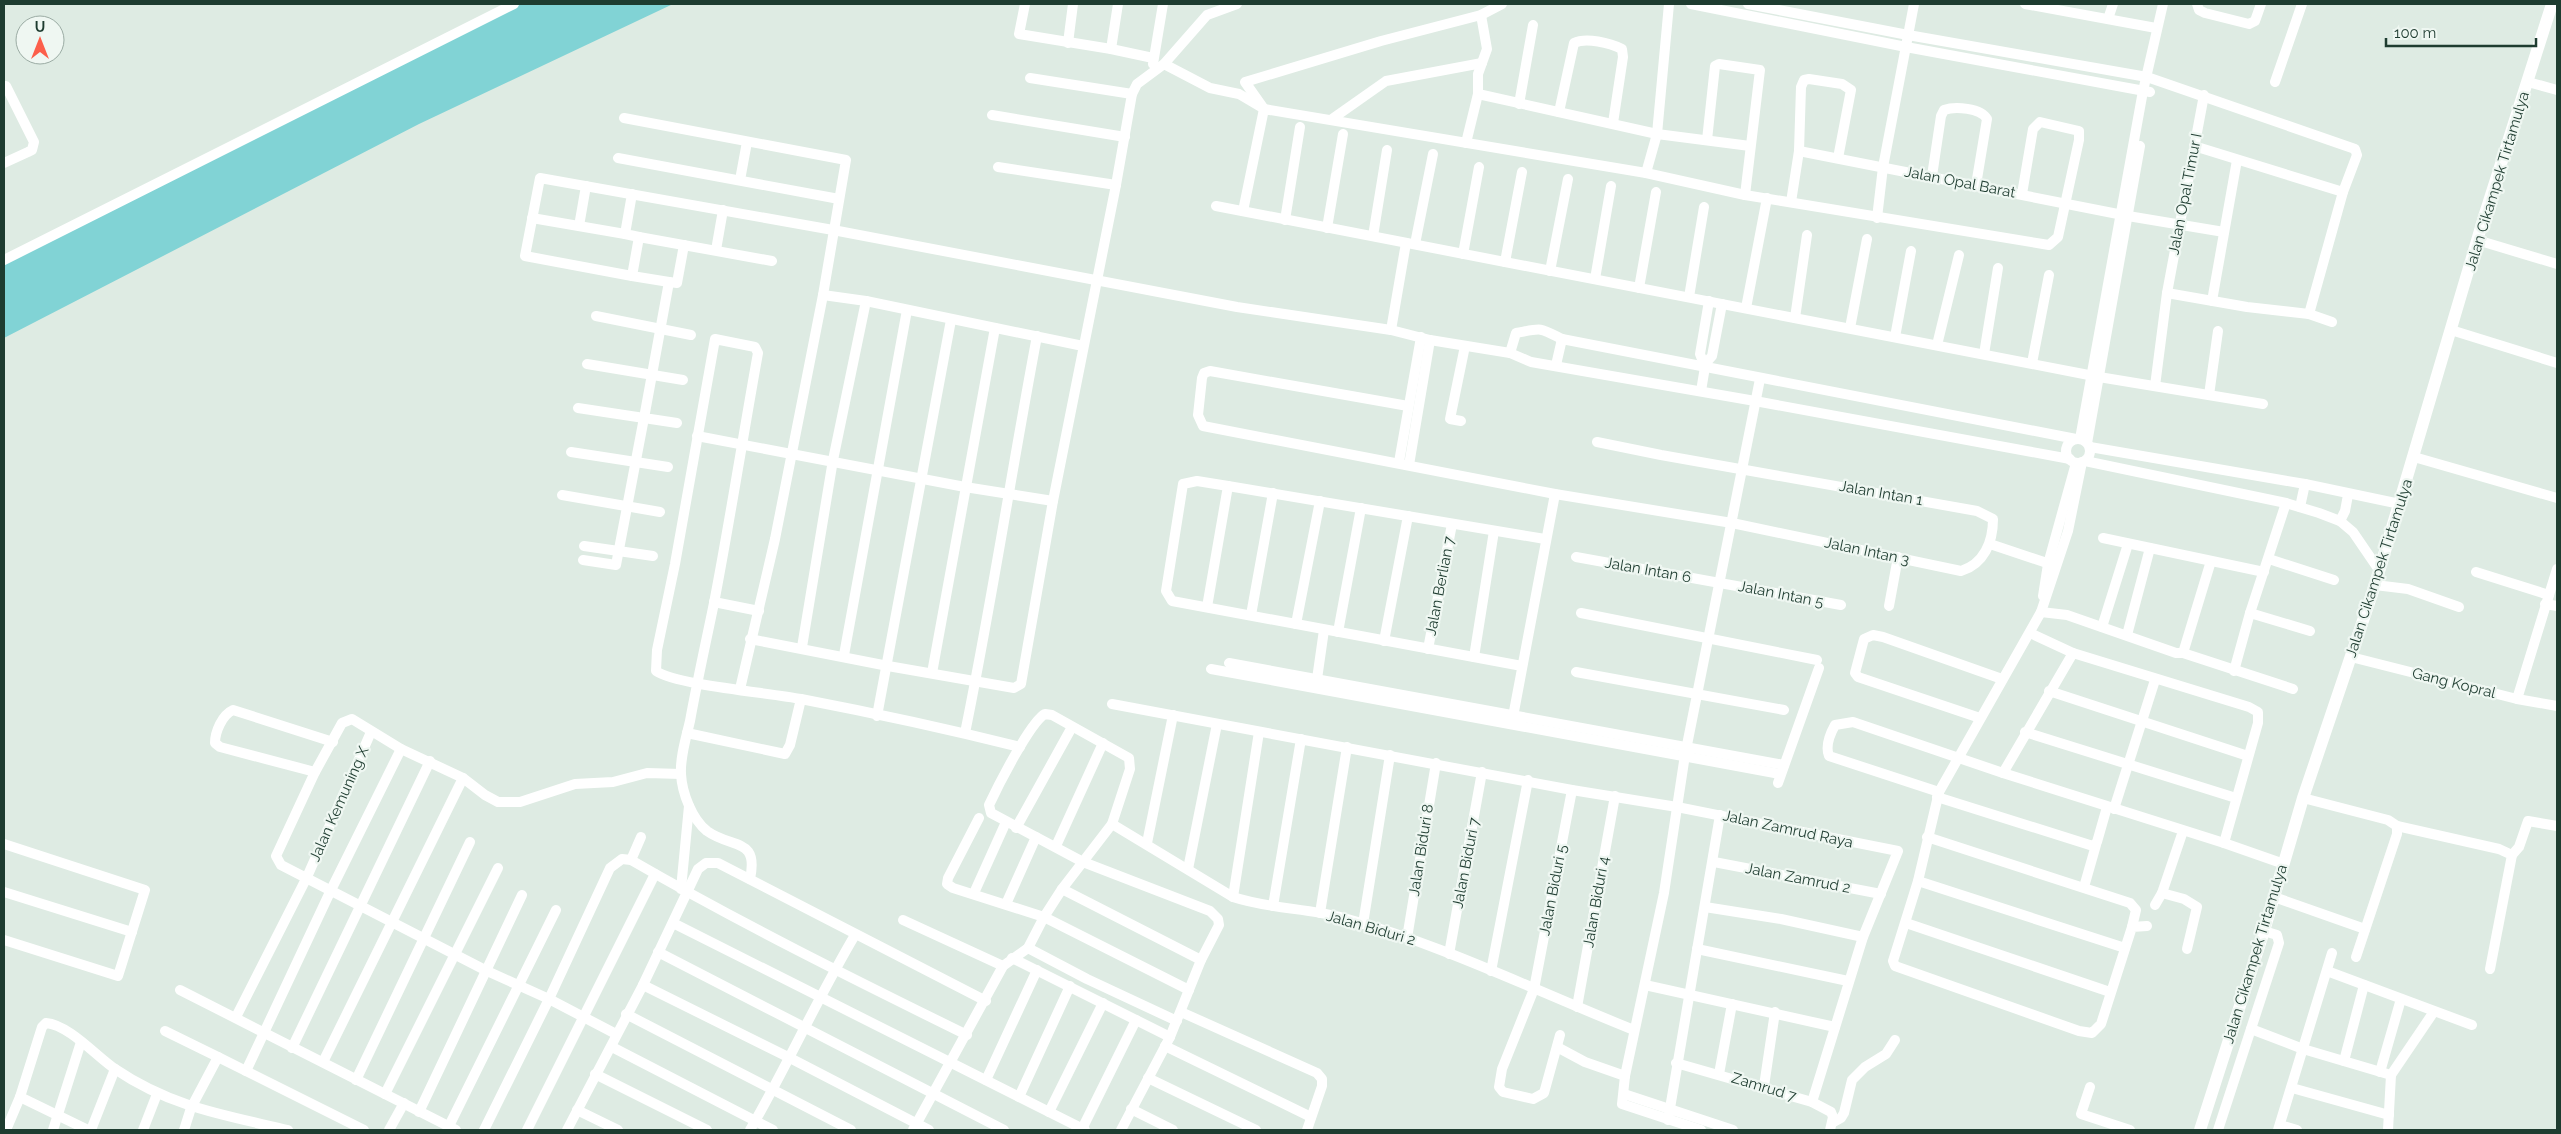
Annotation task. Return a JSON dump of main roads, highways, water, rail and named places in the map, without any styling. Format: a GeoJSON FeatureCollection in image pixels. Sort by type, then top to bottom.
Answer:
{"type":"FeatureCollection","features":[{"type":"Feature","properties":{"kind":"water"},"geometry":{"type":"Polygon","coordinates":[[[514,4],[673,4],[419,124],[4,338],[4,260],[514,4]]]}}]}
